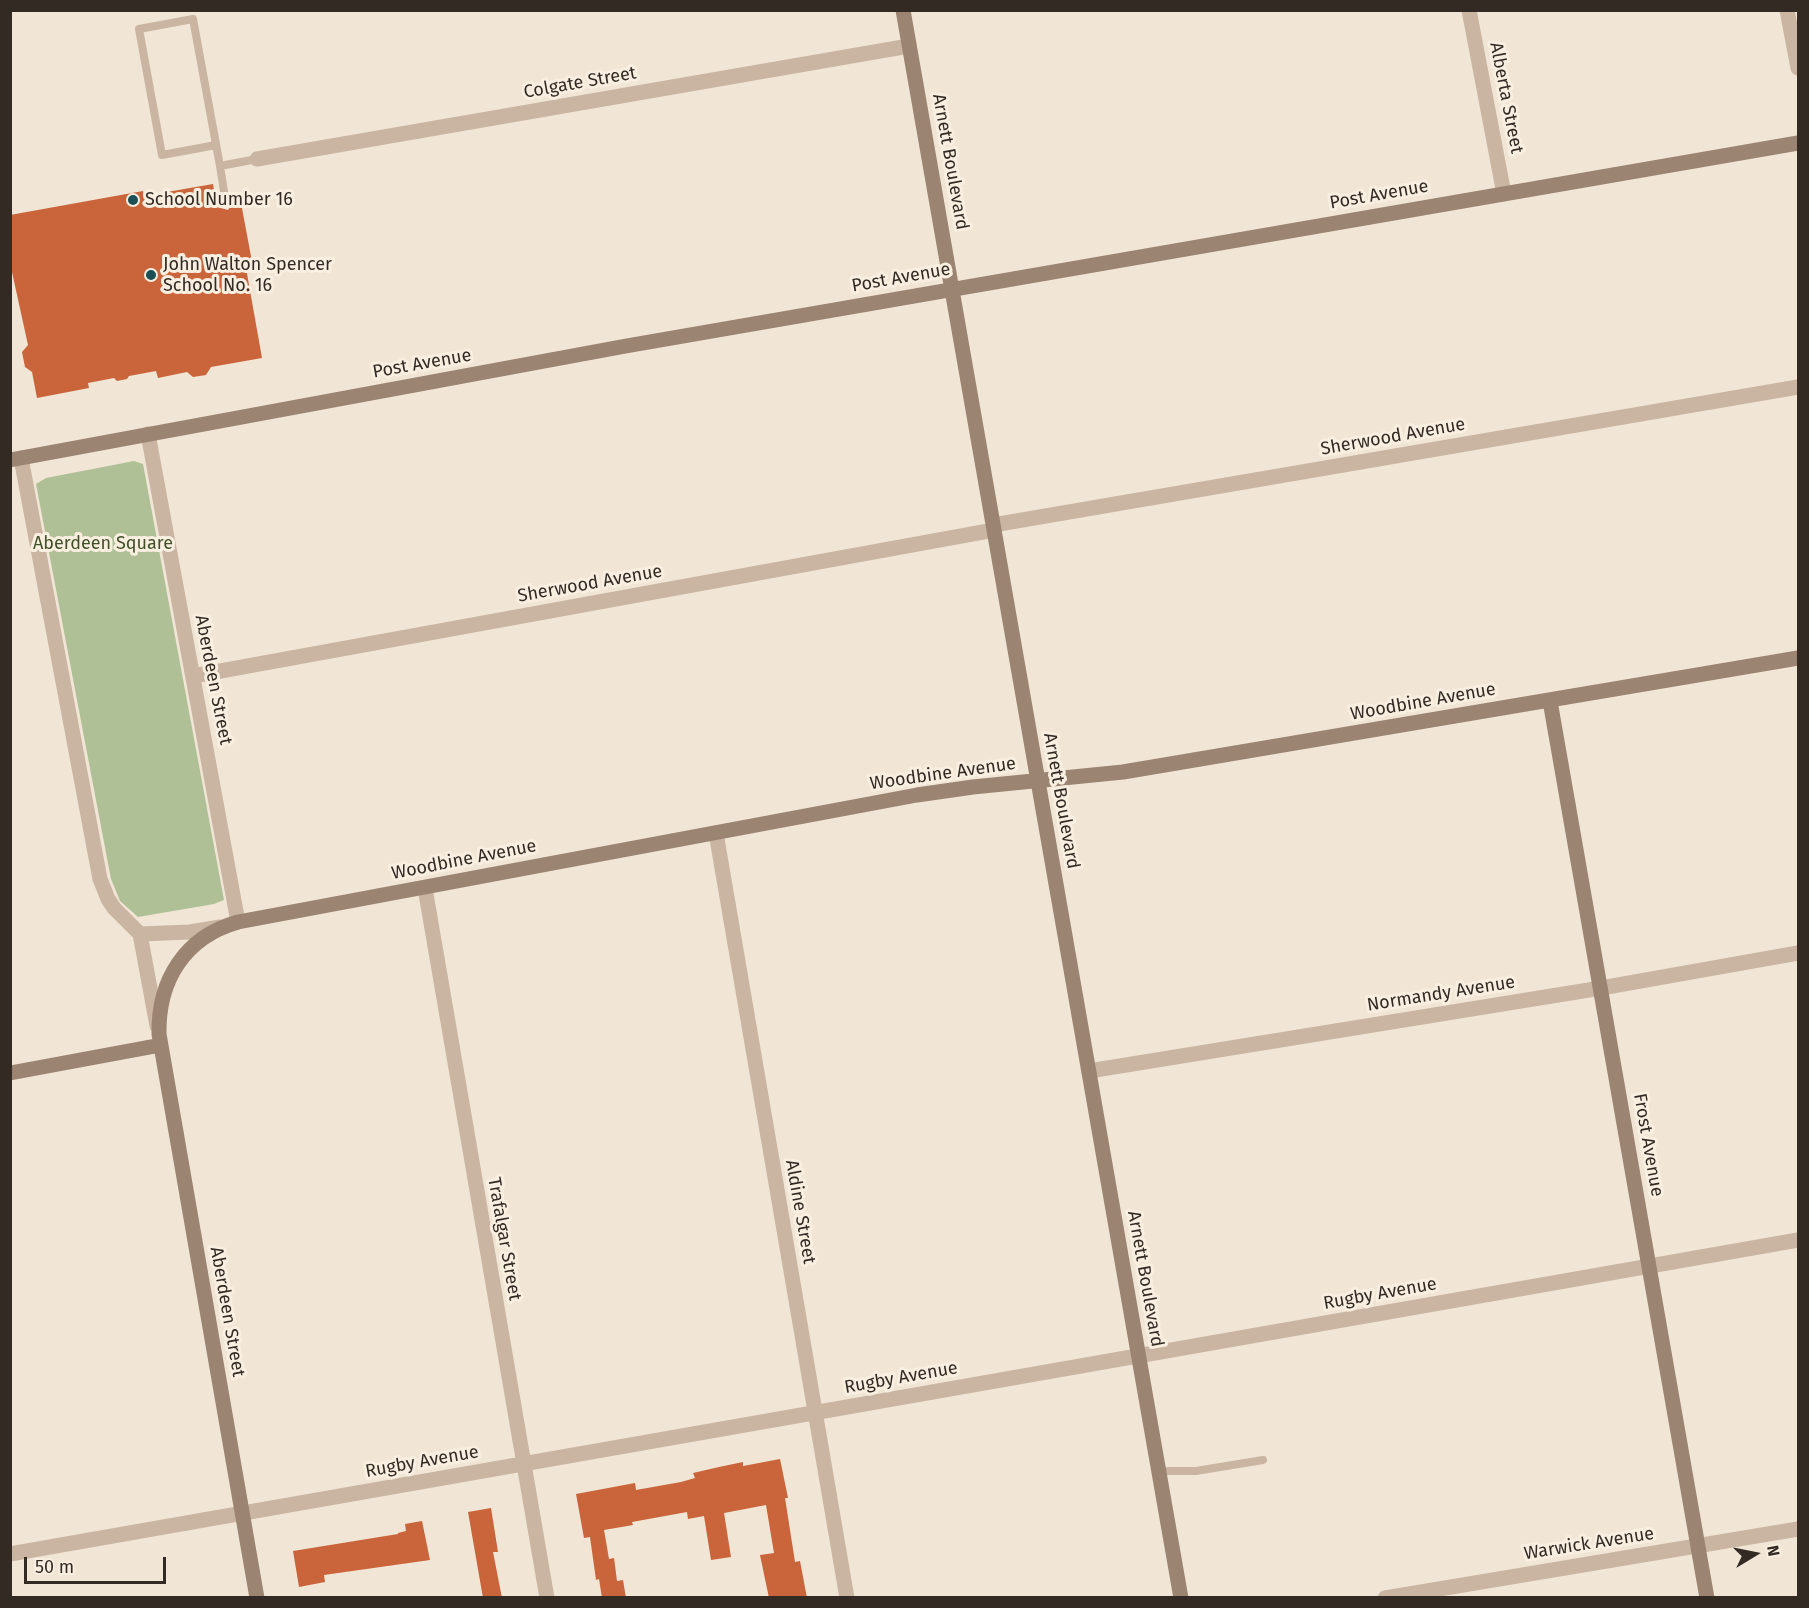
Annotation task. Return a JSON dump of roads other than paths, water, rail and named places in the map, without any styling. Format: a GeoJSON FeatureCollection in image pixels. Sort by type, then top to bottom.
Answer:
{"type":"FeatureCollection","features":[{"type":"Feature","properties":{"kind":"street","name":"Arnett Boulevard"},"geometry":{"type":"LineString","coordinates":[[903,10],[1181,1598]]}},
{"type":"Feature","properties":{"kind":"street","name":"Alberta Street"},"geometry":{"type":"LineString","coordinates":[[1469,10],[1504,194]]}},
{"type":"Feature","properties":{"kind":"street"},"geometry":{"type":"LineString","coordinates":[[1787,10],[1798,68]]}},
{"type":"Feature","properties":{"kind":"street","name":"Colgate Street"},"geometry":{"type":"LineString","coordinates":[[257,159],[909,46]]}},
{"type":"Feature","properties":{"kind":"street","name":"Post Avenue"},"geometry":{"type":"LineString","coordinates":[[16,459],[953,289],[1798,143]]}},
{"type":"Feature","properties":{"kind":"street","name":"Sherwood Avenue"},"geometry":{"type":"LineString","coordinates":[[193,676],[994,527],[1798,387]]}},
{"type":"Feature","properties":{"kind":"street","name":"Aberdeen Street"},"geometry":{"type":"LineString","coordinates":[[148,434],[193,676],[233,924],[199,940],[177,966],[159,1010],[160,1040]]}},
{"type":"Feature","properties":{"kind":"street"},"geometry":{"type":"LineString","coordinates":[[16,459],[100,879],[108,899],[140,934],[190,932],[233,924]]}},
{"type":"Feature","properties":{"kind":"street","name":"Woodbine Avenue"},"geometry":{"type":"LineString","coordinates":[[233,924],[917,795],[1124,772],[1798,658]]}},
{"type":"Feature","properties":{"kind":"street","name":"Frost Avenue"},"geometry":{"type":"LineString","coordinates":[[1550,700],[1707,1598]]}},
{"type":"Feature","properties":{"kind":"street","name":"Aldine Street"},"geometry":{"type":"LineString","coordinates":[[716,833],[847,1598]]}},
{"type":"Feature","properties":{"kind":"street","name":"Trafalgar Street"},"geometry":{"type":"LineString","coordinates":[[425,888],[547,1598]]}},
{"type":"Feature","properties":{"kind":"street","name":"Aberdeen Street"},"geometry":{"type":"LineString","coordinates":[[140,934],[257,1598]]}},
{"type":"Feature","properties":{"kind":"street","name":"Normandy Avenue"},"geometry":{"type":"LineString","coordinates":[[1089,1071],[1600,988],[1798,953]]}},
{"type":"Feature","properties":{"kind":"street"},"geometry":{"type":"LineString","coordinates":[[10,1073],[160,1040]]}},
{"type":"Feature","properties":{"kind":"street","name":"Rugby Avenue"},"geometry":{"type":"LineString","coordinates":[[10,1554],[1798,1240]]}},
{"type":"Feature","properties":{"kind":"street","name":"Warwick Avenue"},"geometry":{"type":"LineString","coordinates":[[1385,1598],[1798,1528]]}},
{"type":"Feature","properties":{"kind":"lane"},"geometry":{"type":"LineString","coordinates":[[216,146],[162,155],[139,29],[193,19],[220,166],[226,204]]}},
{"type":"Feature","properties":{"kind":"lane"},"geometry":{"type":"LineString","coordinates":[[220,166],[257,159]]}},
{"type":"Feature","properties":{"kind":"lane"},"geometry":{"type":"LineString","coordinates":[[1159,1471],[1196,1471],[1263,1460]]}},
{"type":"Feature","properties":{"kind":"place","name":"School Number 16"},"geometry":{"type":"Point","coordinates":[133,200]}},
{"type":"Feature","properties":{"kind":"place","name":"John Walton Spencer School No. 16"},"geometry":{"type":"Point","coordinates":[151,275]}},
{"type":"Feature","properties":{"kind":"park label","name":"Aberdeen Square"},"geometry":{"type":"Point","coordinates":[103,544]}}]}
